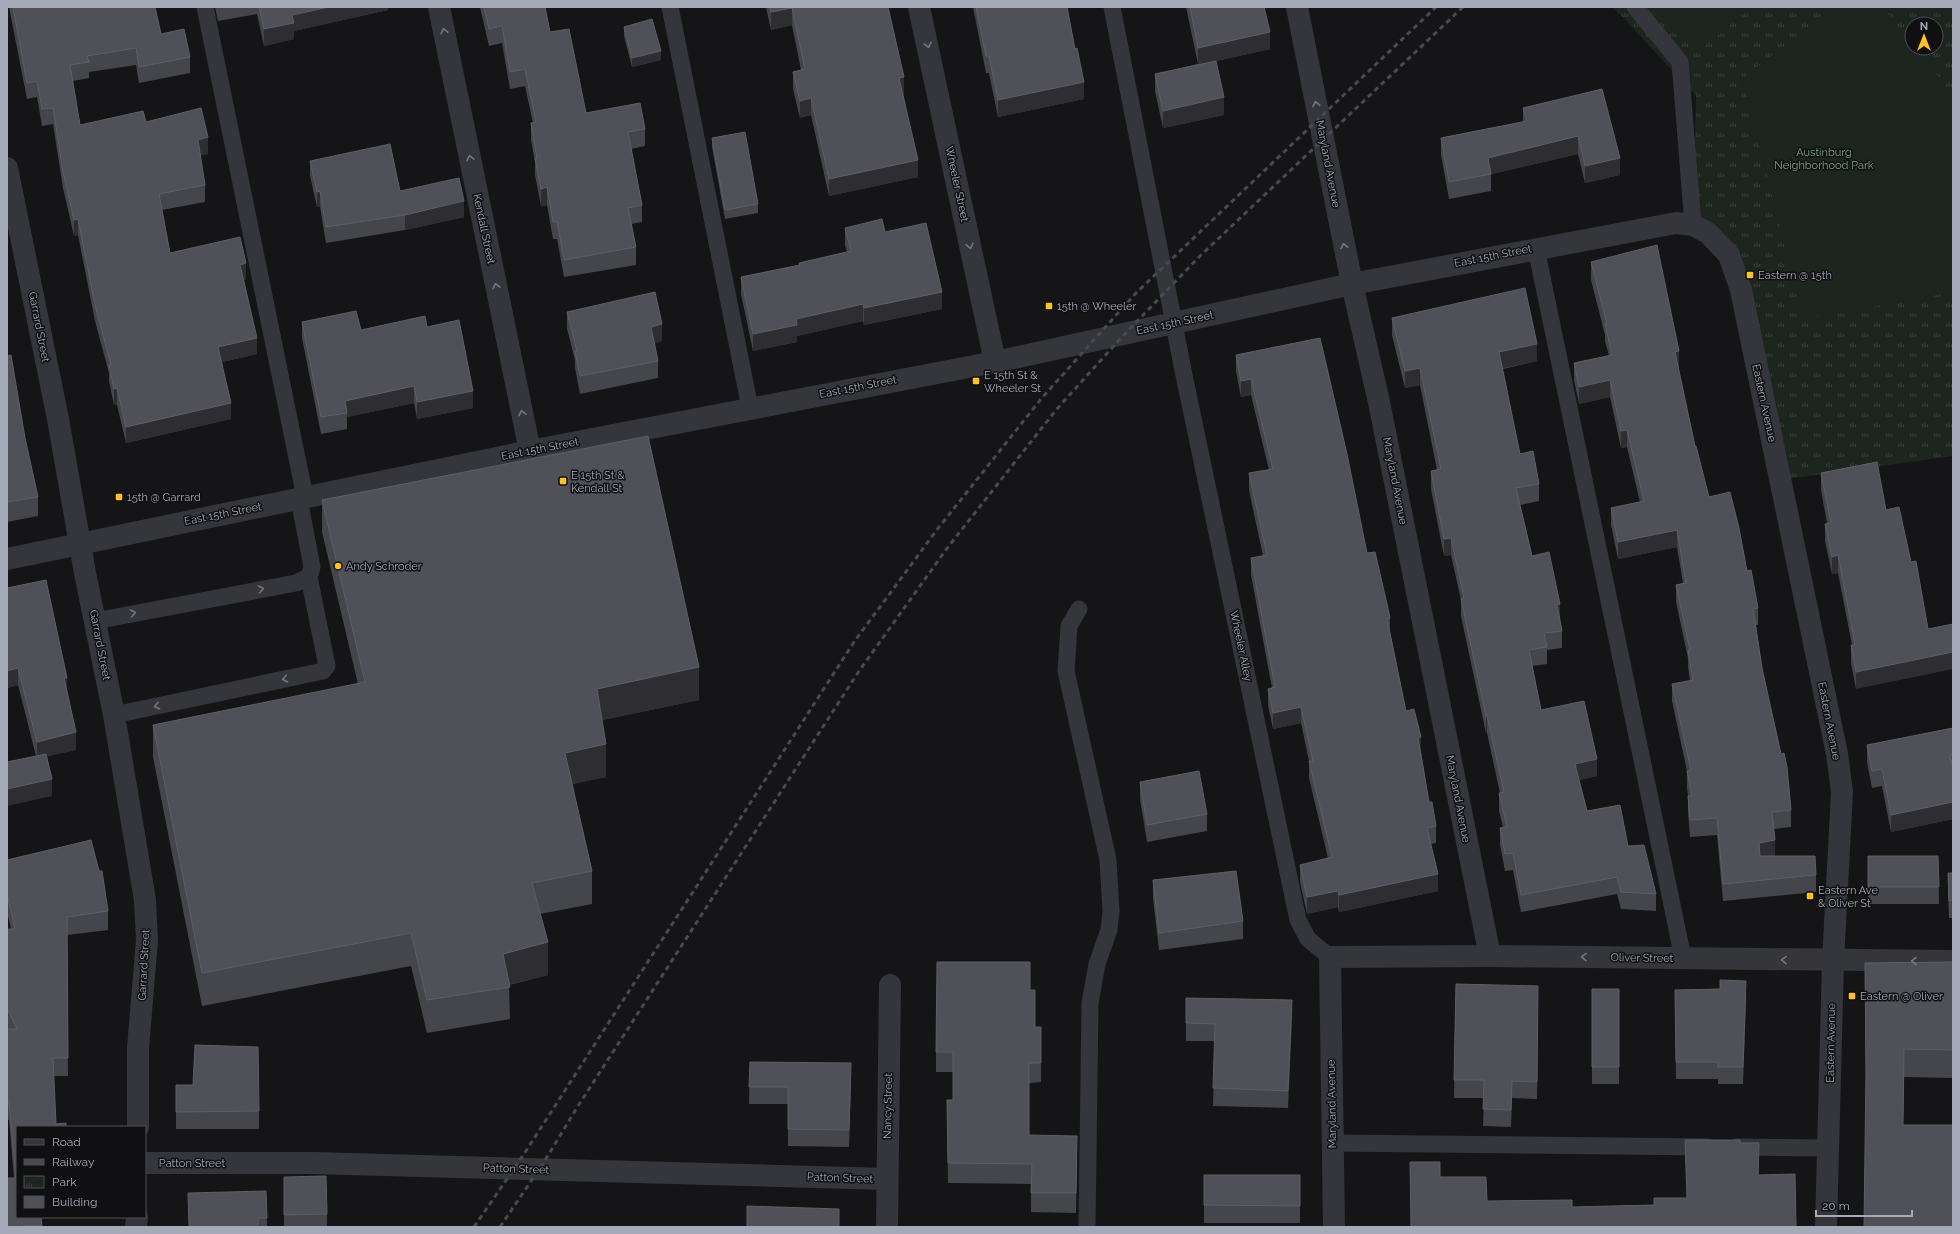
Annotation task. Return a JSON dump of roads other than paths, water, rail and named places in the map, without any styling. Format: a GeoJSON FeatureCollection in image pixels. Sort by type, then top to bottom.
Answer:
{"type":"FeatureCollection","features":[{"type":"Feature","properties":{"kind":"street","name":"Kendall Street"},"geometry":{"type":"LineString","coordinates":[[439,7],[530,451]]}},
{"type":"Feature","properties":{"kind":"street","name":"Wheeler Street"},"geometry":{"type":"LineString","coordinates":[[920,7],[995,362]]}},
{"type":"Feature","properties":{"kind":"street","name":"Maryland Avenue"},"geometry":{"type":"LineString","coordinates":[[1297,7],[1352,284],[1379,402],[1490,956]]}},
{"type":"Feature","properties":{"kind":"street","name":"Garrard Street"},"geometry":{"type":"LineString","coordinates":[[7,168],[58,419],[79,543],[114,715],[145,900],[147,940],[138,1048],[138,1126]]}},
{"type":"Feature","properties":{"kind":"street","name":"East 15th Street"},"geometry":{"type":"LineString","coordinates":[[7,559],[530,451],[995,362],[1352,284],[1536,248],[1676,223],[1700,229]]}},
{"type":"Feature","properties":{"kind":"street","name":"Eastern Avenue"},"geometry":{"type":"LineString","coordinates":[[1700,229],[1729,255],[1741,290],[1837,754],[1842,792],[1833,960],[1826,1227]]}},
{"type":"Feature","properties":{"kind":"street","name":"Oliver Street"},"geometry":{"type":"LineString","coordinates":[[1330,957],[1490,956],[1953,961]]}},
{"type":"Feature","properties":{"kind":"street","name":"Maryland Avenue"},"geometry":{"type":"LineString","coordinates":[[1330,957],[1334,1227]]}},
{"type":"Feature","properties":{"kind":"street","name":"Nancy Street"},"geometry":{"type":"LineString","coordinates":[[887,1227],[890,985]]}},
{"type":"Feature","properties":{"kind":"street","name":"Patton Street"},"geometry":{"type":"LineString","coordinates":[[146,1163],[314,1163],[887,1179]]}},
{"type":"Feature","properties":{"kind":"lane"},"geometry":{"type":"LineString","coordinates":[[114,715],[323,671],[327,666],[309,577],[312,567],[302,498],[205,7]]}},
{"type":"Feature","properties":{"kind":"lane"},"geometry":{"type":"LineString","coordinates":[[670,7],[750,408]]}},
{"type":"Feature","properties":{"kind":"lane","name":"Wheeler Alley"},"geometry":{"type":"LineString","coordinates":[[1112,7],[1174,323],[1298,920],[1308,939],[1330,957]]}},
{"type":"Feature","properties":{"kind":"lane"},"geometry":{"type":"LineString","coordinates":[[1635,7],[1680,62],[1700,229]]}},
{"type":"Feature","properties":{"kind":"lane"},"geometry":{"type":"LineString","coordinates":[[1536,248],[1683,958]]}},
{"type":"Feature","properties":{"kind":"lane"},"geometry":{"type":"LineString","coordinates":[[95,620],[296,583],[309,577]]}},
{"type":"Feature","properties":{"kind":"lane"},"geometry":{"type":"LineString","coordinates":[[1079,609],[1069,626],[1066,671],[1108,860],[1111,911],[1109,930],[1097,964],[1090,1003],[1087,1227]]}},
{"type":"Feature","properties":{"kind":"lane"},"geometry":{"type":"LineString","coordinates":[[1333,1142],[1828,1148]]}},
{"type":"Feature","properties":{"kind":"railway"},"geometry":{"type":"LineString","coordinates":[[474,1227],[524,1154],[854,642],[936,531],[1041,399],[1136,293],[1436,7]]}},
{"type":"Feature","properties":{"kind":"railway"},"geometry":{"type":"LineString","coordinates":[[500,1227],[544,1162],[578,1106],[859,671],[948,547],[1056,410],[1120,339],[1199,257],[1463,7]]}},
{"type":"Feature","properties":{"kind":"place","name":"Eastern @ 15th"},"geometry":{"type":"Point","coordinates":[1750,275]}},
{"type":"Feature","properties":{"kind":"place","name":"15th @ Wheeler"},"geometry":{"type":"Point","coordinates":[1049,306]}},
{"type":"Feature","properties":{"kind":"place","name":"E 15th St & Wheeler St"},"geometry":{"type":"Point","coordinates":[976,381]}},
{"type":"Feature","properties":{"kind":"place","name":"E 15th St & Kendall St"},"geometry":{"type":"Point","coordinates":[563,481]}},
{"type":"Feature","properties":{"kind":"place","name":"15th @ Garrard"},"geometry":{"type":"Point","coordinates":[119,497]}},
{"type":"Feature","properties":{"kind":"place","name":"Andy Schroder"},"geometry":{"type":"Point","coordinates":[338,566]}},
{"type":"Feature","properties":{"kind":"place","name":"Eastern Ave & Oliver St"},"geometry":{"type":"Point","coordinates":[1810,896]}},
{"type":"Feature","properties":{"kind":"place","name":"Eastern @ Oliver"},"geometry":{"type":"Point","coordinates":[1852,996]}},
{"type":"Feature","properties":{"kind":"park label","name":"Austinburg Neighborhood Park"},"geometry":{"type":"Point","coordinates":[1824,158]}}]}
